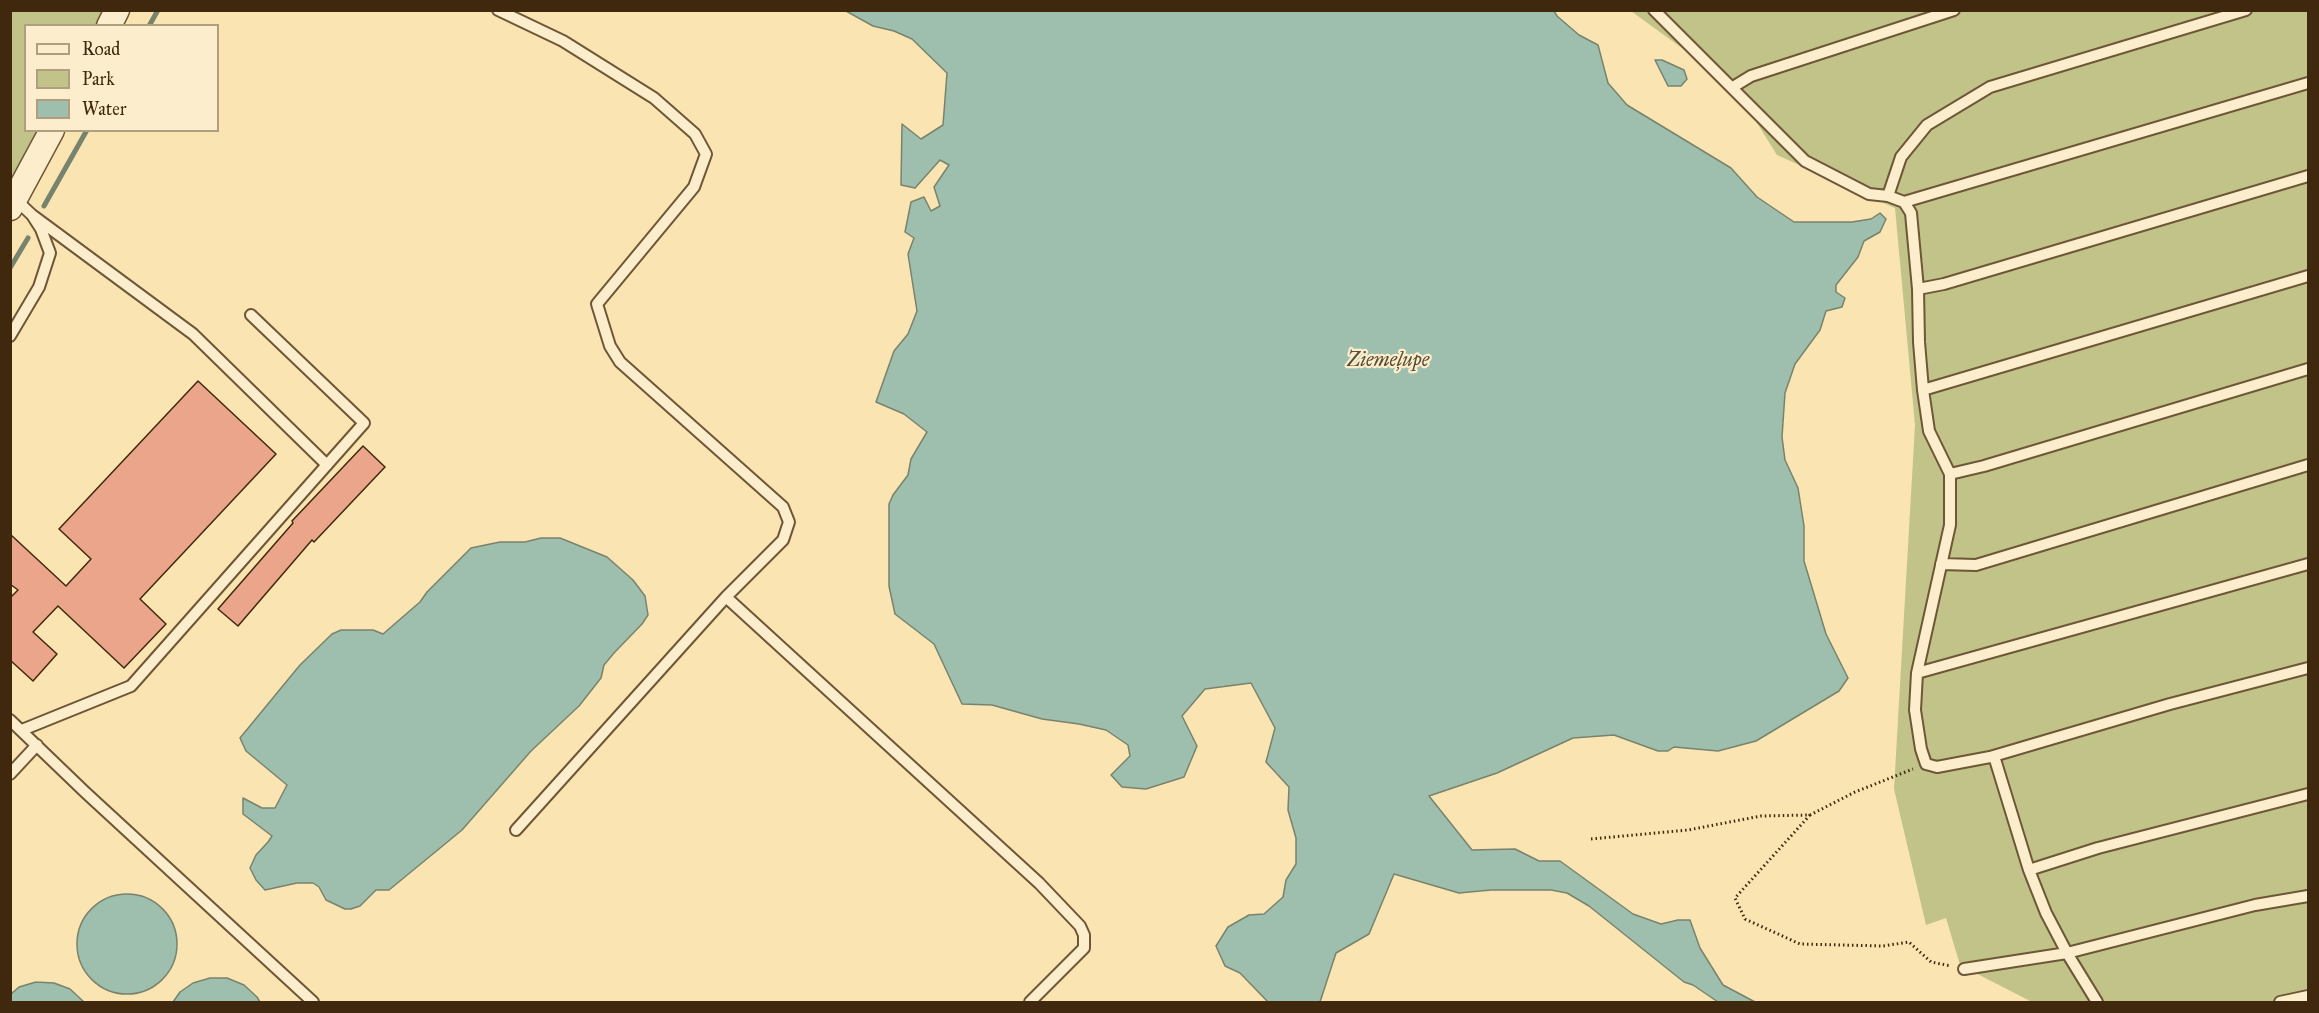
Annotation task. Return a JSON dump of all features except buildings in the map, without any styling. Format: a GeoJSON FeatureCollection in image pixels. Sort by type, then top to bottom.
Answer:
{"type":"FeatureCollection","features":[{"type":"Feature","properties":{"kind":"street"},"geometry":{"type":"LineString","coordinates":[[110,24],[117,10]]}},
{"type":"Feature","properties":{"kind":"street"},"geometry":{"type":"LineString","coordinates":[[19,207],[51,132]]}},
{"type":"Feature","properties":{"kind":"lane"},"geometry":{"type":"LineString","coordinates":[[498,10],[563,41],[654,98],[695,134],[706,154],[694,187],[597,304],[610,346],[620,362],[783,507],[789,522],[783,540],[726,597],[516,830]]}},
{"type":"Feature","properties":{"kind":"lane"},"geometry":{"type":"LineString","coordinates":[[1733,87],[1751,76],[1954,10]]}},
{"type":"Feature","properties":{"kind":"lane"},"geometry":{"type":"LineString","coordinates":[[1888,196],[1900,156],[1927,125],[1990,87],[2246,10]]}},
{"type":"Feature","properties":{"kind":"lane"},"geometry":{"type":"LineString","coordinates":[[1659,12],[1773,131],[1805,161],[1869,194],[1888,196],[1904,202],[2308,83]]}},
{"type":"Feature","properties":{"kind":"lane"},"geometry":{"type":"LineString","coordinates":[[1918,289],[1944,284],[2308,176]]}},
{"type":"Feature","properties":{"kind":"lane"},"geometry":{"type":"LineString","coordinates":[[1904,202],[1911,213],[1918,289],[1919,342],[1929,431],[1950,474],[1950,525],[1917,673],[1916,710],[1921,749],[1926,764],[1937,767],[1994,756],[2170,704],[2308,668]]}},
{"type":"Feature","properties":{"kind":"lane"},"geometry":{"type":"LineString","coordinates":[[10,336],[39,287],[50,253],[41,229],[19,207]]}},
{"type":"Feature","properties":{"kind":"lane"},"geometry":{"type":"LineString","coordinates":[[19,207],[193,334],[327,465]]}},
{"type":"Feature","properties":{"kind":"lane"},"geometry":{"type":"LineString","coordinates":[[1923,390],[2308,276]]}},
{"type":"Feature","properties":{"kind":"lane"},"geometry":{"type":"LineString","coordinates":[[22,730],[131,686],[364,423],[251,315]]}},
{"type":"Feature","properties":{"kind":"lane"},"geometry":{"type":"LineString","coordinates":[[1950,474],[1984,466],[2308,369]]}},
{"type":"Feature","properties":{"kind":"lane"},"geometry":{"type":"LineString","coordinates":[[1941,564],[1976,565],[2308,465]]}},
{"type":"Feature","properties":{"kind":"lane"},"geometry":{"type":"LineString","coordinates":[[1917,673],[2308,564]]}},
{"type":"Feature","properties":{"kind":"lane"},"geometry":{"type":"LineString","coordinates":[[726,597],[1039,883],[1080,926],[1084,935],[1084,948],[1030,1002]]}},
{"type":"Feature","properties":{"kind":"lane"},"geometry":{"type":"LineString","coordinates":[[10,720],[313,1002]]}},
{"type":"Feature","properties":{"kind":"lane"},"geometry":{"type":"LineString","coordinates":[[10,774],[37,746]]}},
{"type":"Feature","properties":{"kind":"lane"},"geometry":{"type":"LineString","coordinates":[[1994,756],[2029,870],[2046,912],[2067,953],[2097,1002]]}},
{"type":"Feature","properties":{"kind":"lane"},"geometry":{"type":"LineString","coordinates":[[2029,870],[2098,848],[2308,794]]}},
{"type":"Feature","properties":{"kind":"lane"},"geometry":{"type":"LineString","coordinates":[[1964,969],[2067,953],[2255,905],[2308,896]]}},
{"type":"Feature","properties":{"kind":"lane"},"geometry":{"type":"LineString","coordinates":[[2280,1002],[2308,996]]}},
{"type":"Feature","properties":{"kind":"path"},"geometry":{"type":"LineString","coordinates":[[1926,764],[1855,792],[1810,815],[1735,898],[1745,919],[1800,944],[1882,946],[1909,942],[1931,962],[1964,969]]}},
{"type":"Feature","properties":{"kind":"path"},"geometry":{"type":"LineString","coordinates":[[1591,839],[1688,830],[1761,816],[1810,815]]}},
{"type":"Feature","properties":{"kind":"green space"},"geometry":{"type":"Polygon","coordinates":[[[11,11],[103,11],[96,24],[24,24],[24,132],[37,132],[11,180],[11,11]]]}},
{"type":"Feature","properties":{"kind":"green space"},"geometry":{"type":"Polygon","coordinates":[[[1631,11],[2308,11],[2308,1002],[2032,1002],[1960,965],[1946,918],[1926,925],[1894,789],[1915,425],[1895,208],[1777,155],[1734,86],[1631,11]]]}},
{"type":"Feature","properties":{"kind":"water","name":"Ziemeļupe"},"geometry":{"type":"Polygon","coordinates":[[[846,11],[1554,11],[1579,35],[1598,45],[1608,83],[1627,105],[1731,168],[1757,197],[1794,222],[1852,222],[1871,219],[1880,213],[1886,219],[1880,232],[1864,241],[1858,257],[1836,285],[1836,292],[1845,298],[1842,307],[1826,311],[1820,330],[1795,364],[1785,393],[1782,437],[1785,460],[1798,488],[1804,526],[1804,561],[1826,634],[1848,678],[1839,691],[1756,741],[1718,751],[1674,747],[1668,751],[1658,751],[1614,735],[1573,738],[1497,773],[1429,796],[1472,850],[1515,849],[1539,861],[1560,861],[1633,914],[1661,924],[1690,920],[1700,948],[1723,985],[1755,1002],[1718,1002],[1693,985],[1684,982],[1589,906],[1567,893],[1551,890],[1491,890],[1459,893],[1394,874],[1369,934],[1336,953],[1320,1002],[1268,1002],[1240,973],[1225,966],[1216,946],[1228,927],[1249,915],[1264,914],[1283,897],[1286,880],[1296,864],[1296,838],[1288,810],[1289,787],[1266,762],[1275,728],[1251,683],[1205,689],[1182,716],[1197,746],[1184,777],[1146,789],[1122,787],[1111,775],[1130,756],[1128,745],[1106,730],[1042,719],[992,705],[962,704],[934,644],[895,614],[889,586],[889,504],[908,475],[911,459],[927,432],[904,414],[876,402],[894,351],[908,334],[917,311],[908,254],[914,238],[905,232],[911,202],[924,197],[931,211],[940,206],[934,187],[949,165],[940,160],[915,188],[901,185],[902,124],[921,139],[943,125],[947,73],[912,39],[894,31],[873,26],[846,11]]]}},
{"type":"Feature","properties":{"kind":"water"},"geometry":{"type":"Polygon","coordinates":[[[1655,60],[1662,60],[1684,70],[1687,79],[1681,86],[1668,86],[1655,60]]]}},
{"type":"Feature","properties":{"kind":"water"},"geometry":{"type":"Polygon","coordinates":[[[541,538],[560,538],[607,557],[633,580],[645,596],[648,615],[604,665],[601,678],[579,706],[531,751],[462,830],[389,890],[376,890],[360,906],[345,909],[326,900],[319,887],[313,883],[297,883],[265,890],[256,880],[250,868],[256,855],[272,836],[243,814],[243,798],[262,808],[275,808],[287,785],[246,751],[240,738],[300,665],[332,634],[341,630],[373,630],[383,634],[420,602],[471,548],[500,542],[525,542],[541,538]]]}},
{"type":"Feature","properties":{"kind":"water"},"geometry":{"type":"Polygon","coordinates":[[[127,894],[155,902],[169,916],[177,944],[169,972],[155,986],[127,994],[99,986],[85,972],[77,944],[85,916],[99,902],[127,894]]]}},
{"type":"Feature","properties":{"kind":"water"},"geometry":{"type":"Polygon","coordinates":[[[210,978],[227,978],[244,985],[260,1002],[173,1002],[180,992],[193,983],[210,978]]]}},
{"type":"Feature","properties":{"kind":"water"},"geometry":{"type":"Polygon","coordinates":[[[36,982],[54,983],[70,989],[84,1002],[11,1002],[11,994],[19,987],[36,982]]]}},
{"type":"Feature","properties":{"kind":"waterway"},"geometry":{"type":"LineString","coordinates":[[150,24],[158,10]]}},
{"type":"Feature","properties":{"kind":"waterway"},"geometry":{"type":"LineString","coordinates":[[44,206],[86,132]]}},
{"type":"Feature","properties":{"kind":"waterway"},"geometry":{"type":"LineString","coordinates":[[10,268],[28,238]]}}]}
